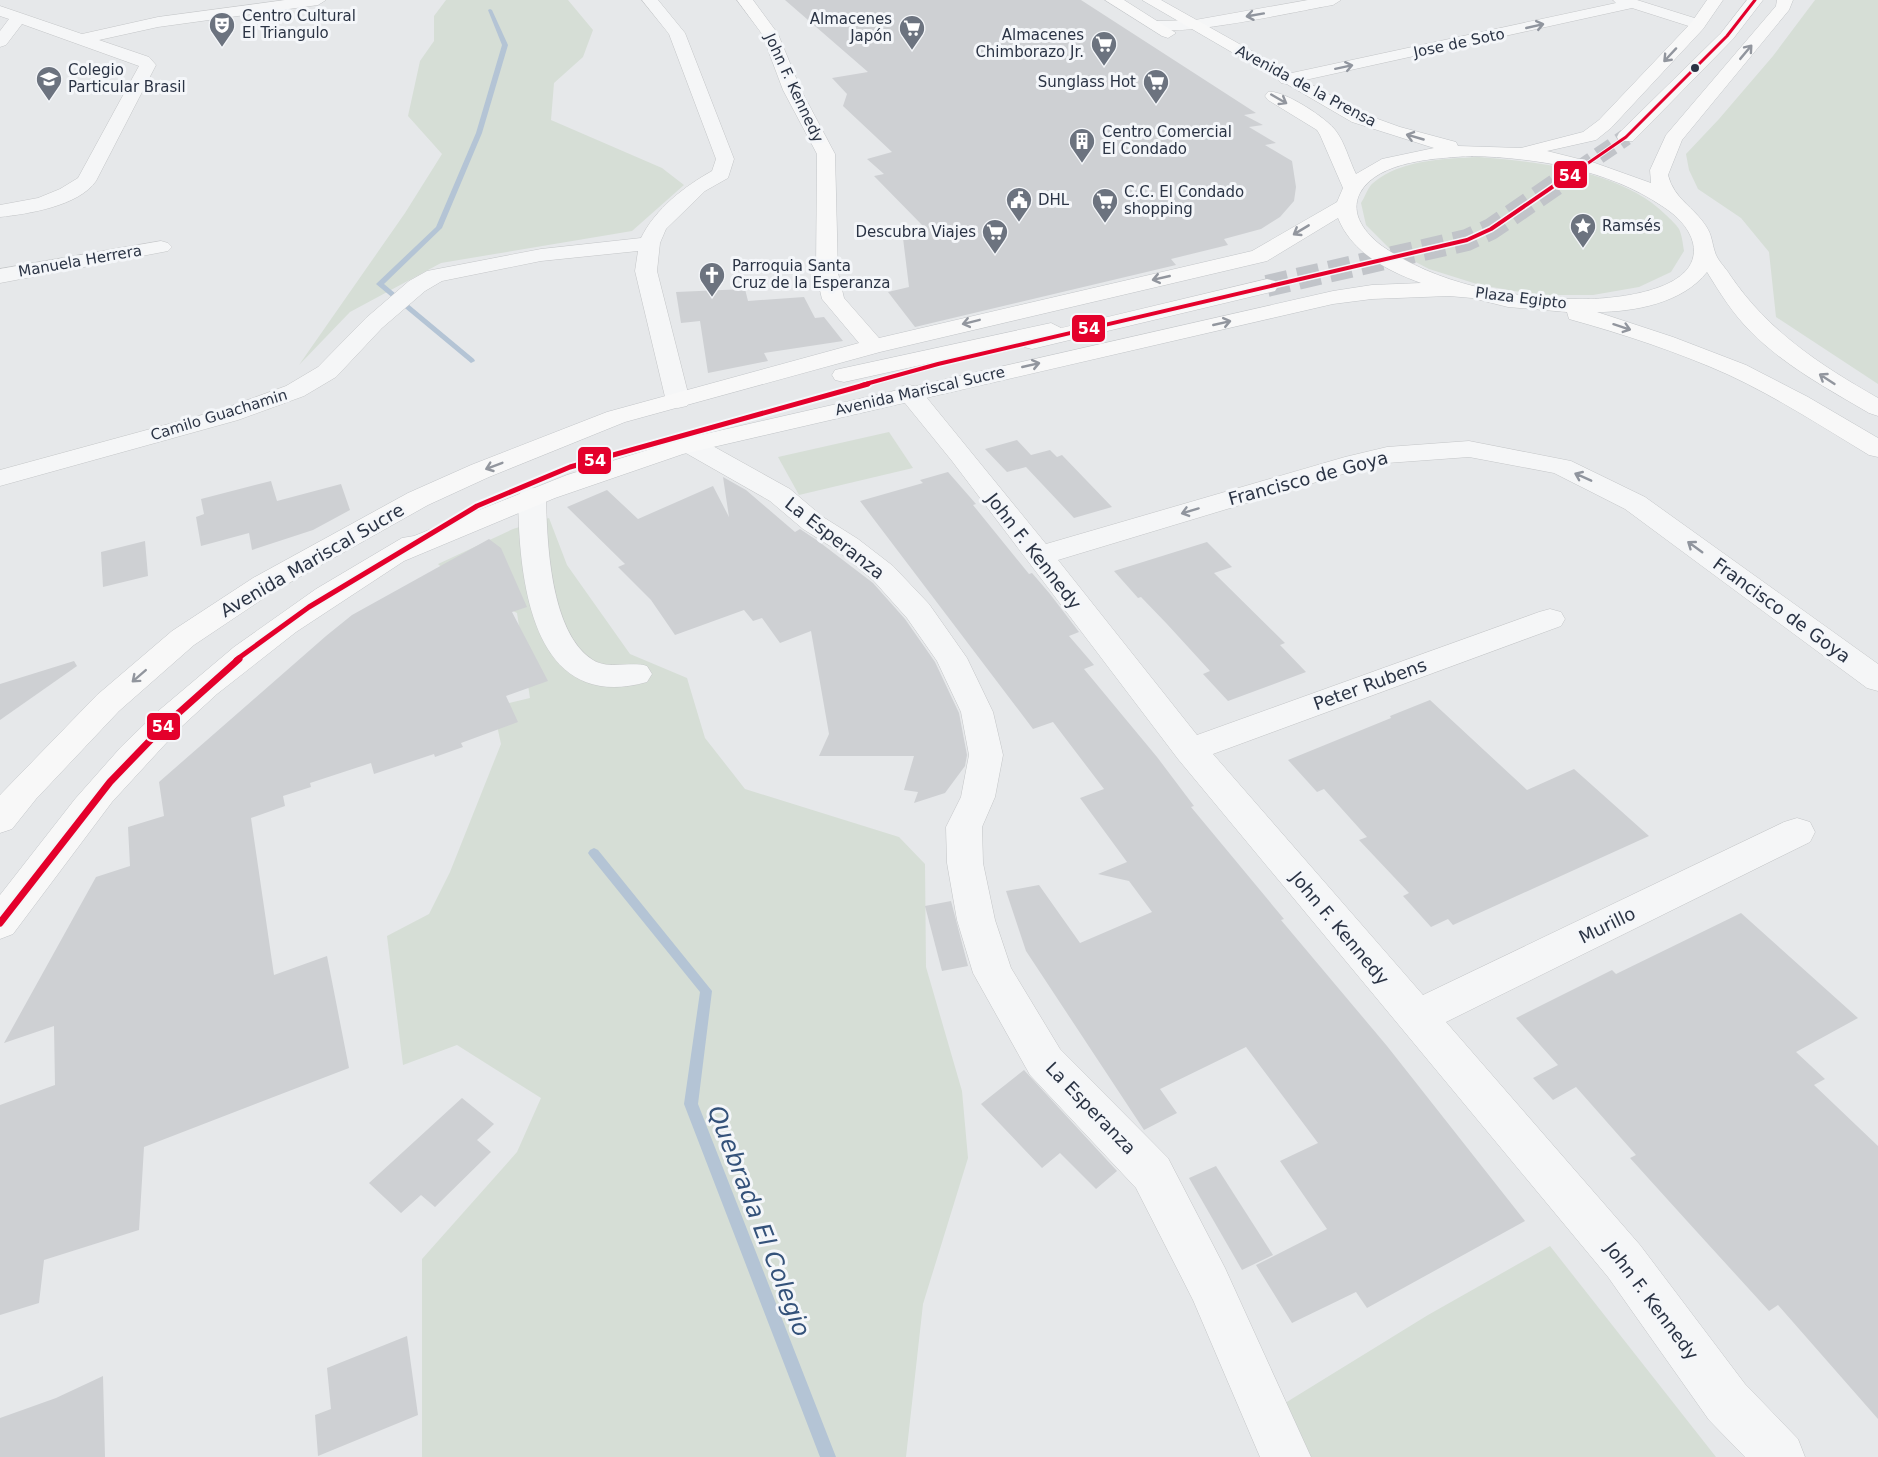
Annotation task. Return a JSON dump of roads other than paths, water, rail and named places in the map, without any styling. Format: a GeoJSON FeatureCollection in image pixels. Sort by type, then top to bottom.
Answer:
{"type":"FeatureCollection","features":[{"type":"Feature","properties":{"kind":"main road","name":"John F. Kennedy"},"geometry":{"type":"LineString","coordinates":[[746,0],[770,34],[792,90],[826,154],[827,273],[833,299],[874,346]]}},
{"type":"Feature","properties":{"kind":"main road"},"geometry":{"type":"LineString","coordinates":[[1113,0],[1185,43]]}},
{"type":"Feature","properties":{"kind":"main road","name":"Avenida de la Prensa"},"geometry":{"type":"LineString","coordinates":[[1150,0],[1358,118],[1430,142],[1472,151]]}},
{"type":"Feature","properties":{"kind":"main road"},"geometry":{"type":"LineString","coordinates":[[1503,152],[1534,149],[1589,136],[1618,112],[1698,24],[1714,0]]}},
{"type":"Feature","properties":{"kind":"main road"},"geometry":{"type":"LineString","coordinates":[[1743,0],[1738,11],[1718,36],[1622,137],[1727,36],[1755,0]]}},
{"type":"Feature","properties":{"kind":"main road"},"geometry":{"type":"LineString","coordinates":[[1671,203],[1658,182],[1660,163],[1673,140],[1784,7],[1785,0]]}},
{"type":"Feature","properties":{"kind":"main road","name":"Avenida de la Prensa"},"geometry":{"type":"LineString","coordinates":[[1260,88],[1323,126],[1329,134],[1348,196]]}},
{"type":"Feature","properties":{"kind":"main road"},"geometry":{"type":"LineString","coordinates":[[1348,196],[1365,174],[1384,164],[1429,154],[1472,151],[1503,152],[1555,159],[1595,169],[1632,182],[1671,203],[1689,219],[1701,236],[1705,253],[1744,310],[1767,334],[1826,379],[1878,408]]}},
{"type":"Feature","properties":{"kind":"main road","name":"Avenida Mariscal Sucre"},"geometry":{"type":"LineString","coordinates":[[0,819],[24,790],[108,703],[183,638],[262,585],[418,499],[616,417],[874,346],[1058,301],[1259,256],[1348,196]]}},
{"type":"Feature","properties":{"kind":"main road","name":"Plaza Egipto"},"geometry":{"type":"LineString","coordinates":[[1348,196],[1349,224],[1364,242],[1387,259],[1421,276],[1462,290],[1503,299],[1545,304],[1608,304],[1660,295],[1684,283],[1699,269],[1705,253]]}},
{"type":"Feature","properties":{"kind":"main road","name":"Avenida Mariscal Sucre"},"geometry":{"type":"LineString","coordinates":[[0,923],[100,794],[164,726],[227,667],[309,607],[477,506],[570,467],[938,364],[1264,284],[922,359],[721,400],[549,444]]}},
{"type":"Feature","properties":{"kind":"main road","name":"Avenida Mariscal Sucre"},"geometry":{"type":"LineString","coordinates":[[393,555],[532,496],[645,457],[909,392],[1346,295],[1462,290]]}},
{"type":"Feature","properties":{"kind":"main road"},"geometry":{"type":"LineString","coordinates":[[1545,304],[1622,326],[1717,361],[1809,408],[1878,449]]}},
{"type":"Feature","properties":{"kind":"street"},"geometry":{"type":"LineString","coordinates":[[79,40],[158,22],[318,0]]}},
{"type":"Feature","properties":{"kind":"street"},"geometry":{"type":"LineString","coordinates":[[650,0],[677,33],[725,159],[721,174],[689,195],[657,226],[649,243],[646,271],[678,401]]}},
{"type":"Feature","properties":{"kind":"street"},"geometry":{"type":"LineString","coordinates":[[1157,26],[1195,25],[1333,0]]}},
{"type":"Feature","properties":{"kind":"street"},"geometry":{"type":"LineString","coordinates":[[1626,2],[1698,24]]}},
{"type":"Feature","properties":{"kind":"street","name":"Jose de Soto"},"geometry":{"type":"LineString","coordinates":[[1287,79],[1478,39],[1626,2]]}},
{"type":"Feature","properties":{"kind":"street"},"geometry":{"type":"LineString","coordinates":[[0,6],[20,11],[79,40],[143,61],[148,65],[146,72],[140,76],[86,181],[76,189],[49,201],[0,211]]}},
{"type":"Feature","properties":{"kind":"street"},"geometry":{"type":"LineString","coordinates":[[0,11],[20,11]]}},
{"type":"Feature","properties":{"kind":"street"},"geometry":{"type":"LineString","coordinates":[[0,42],[20,11]]}},
{"type":"Feature","properties":{"kind":"street","name":"Camilo Guachamin"},"geometry":{"type":"LineString","coordinates":[[0,478],[229,415],[295,391],[327,372],[374,323],[417,286],[435,276],[541,255],[649,243]]}},
{"type":"Feature","properties":{"kind":"street","name":"Manuela Herrera"},"geometry":{"type":"LineString","coordinates":[[0,276],[161,247]]}},
{"type":"Feature","properties":{"kind":"street","name":"John F. Kennedy"},"geometry":{"type":"LineString","coordinates":[[909,392],[961,455],[1190,750],[1624,1261],[1727,1402],[1779,1457]]}},
{"type":"Feature","properties":{"kind":"street","name":"La Esperanza"},"geometry":{"type":"LineString","coordinates":[[693,446],[780,495],[813,523],[848,545],[883,573],[918,610],[951,658],[977,712],[986,755],[978,797],[964,827],[965,863],[976,920],[993,973],[1045,1062],[1152,1173],[1209,1284],[1286,1457]]}},
{"type":"Feature","properties":{"kind":"street","name":"Francisco de Goya"},"geometry":{"type":"LineString","coordinates":[[1038,556],[1345,465],[1387,455],[1469,449],[1562,467],[1635,503],[1878,680]]}},
{"type":"Feature","properties":{"kind":"street"},"geometry":{"type":"LineString","coordinates":[[532,496],[532,532],[540,588],[554,637],[568,656],[580,666],[603,676],[636,674]]}},
{"type":"Feature","properties":{"kind":"street","name":"Peter Rubens"},"geometry":{"type":"LineString","coordinates":[[1190,750],[1550,619]]}},
{"type":"Feature","properties":{"kind":"street","name":"Murillo"},"geometry":{"type":"LineString","coordinates":[[1416,1017],[1797,832]]}},
{"type":"Feature","properties":{"kind":"waterway","name":"Quebrada El Colegio"},"geometry":{"type":"LineString","coordinates":[[471,361],[380,284],[439,228],[479,133],[505,45],[490,10]]}},
{"type":"Feature","properties":{"kind":"waterway","name":"Quebrada El Colegio"},"geometry":{"type":"LineString","coordinates":[[594,853],[706,991],[691,1104],[828,1457]]}},
{"type":"Feature","properties":{"kind":"tunnel"},"geometry":{"type":"LineString","coordinates":[[1578,170],[1626,137]]}},
{"type":"Feature","properties":{"kind":"tunnel"},"geometry":{"type":"LineString","coordinates":[[1267,286],[1467,240],[1491,229],[1580,168]]}},
{"type":"Feature","properties":{"kind":"place","name":"Centro Cultural El Triangulo"},"geometry":{"type":"Point","coordinates":[222,48]}},
{"type":"Feature","properties":{"kind":"place","name":"Almacenes Japón"},"geometry":{"type":"Point","coordinates":[912,51]}},
{"type":"Feature","properties":{"kind":"place","name":"Almacenes Chimborazo Jr."},"geometry":{"type":"Point","coordinates":[1104,67]}},
{"type":"Feature","properties":{"kind":"place","name":"Colegio Particular Brasil"},"geometry":{"type":"Point","coordinates":[49,102]}},
{"type":"Feature","properties":{"kind":"place","name":"Sunglass Hot"},"geometry":{"type":"Point","coordinates":[1156,105]}},
{"type":"Feature","properties":{"kind":"place","name":"Centro Comercial El Condado"},"geometry":{"type":"Point","coordinates":[1082,164]}},
{"type":"Feature","properties":{"kind":"place","name":"DHL"},"geometry":{"type":"Point","coordinates":[1019,223]}},
{"type":"Feature","properties":{"kind":"place","name":"C.C. El Condado shopping"},"geometry":{"type":"Point","coordinates":[1105,224]}},
{"type":"Feature","properties":{"kind":"place","name":"Ramsés"},"geometry":{"type":"Point","coordinates":[1583,249]}},
{"type":"Feature","properties":{"kind":"place","name":"Descubra Viajes"},"geometry":{"type":"Point","coordinates":[995,255]}},
{"type":"Feature","properties":{"kind":"place","name":"Parroquia Santa Cruz de la Esperanza"},"geometry":{"type":"Point","coordinates":[712,298]}}]}
